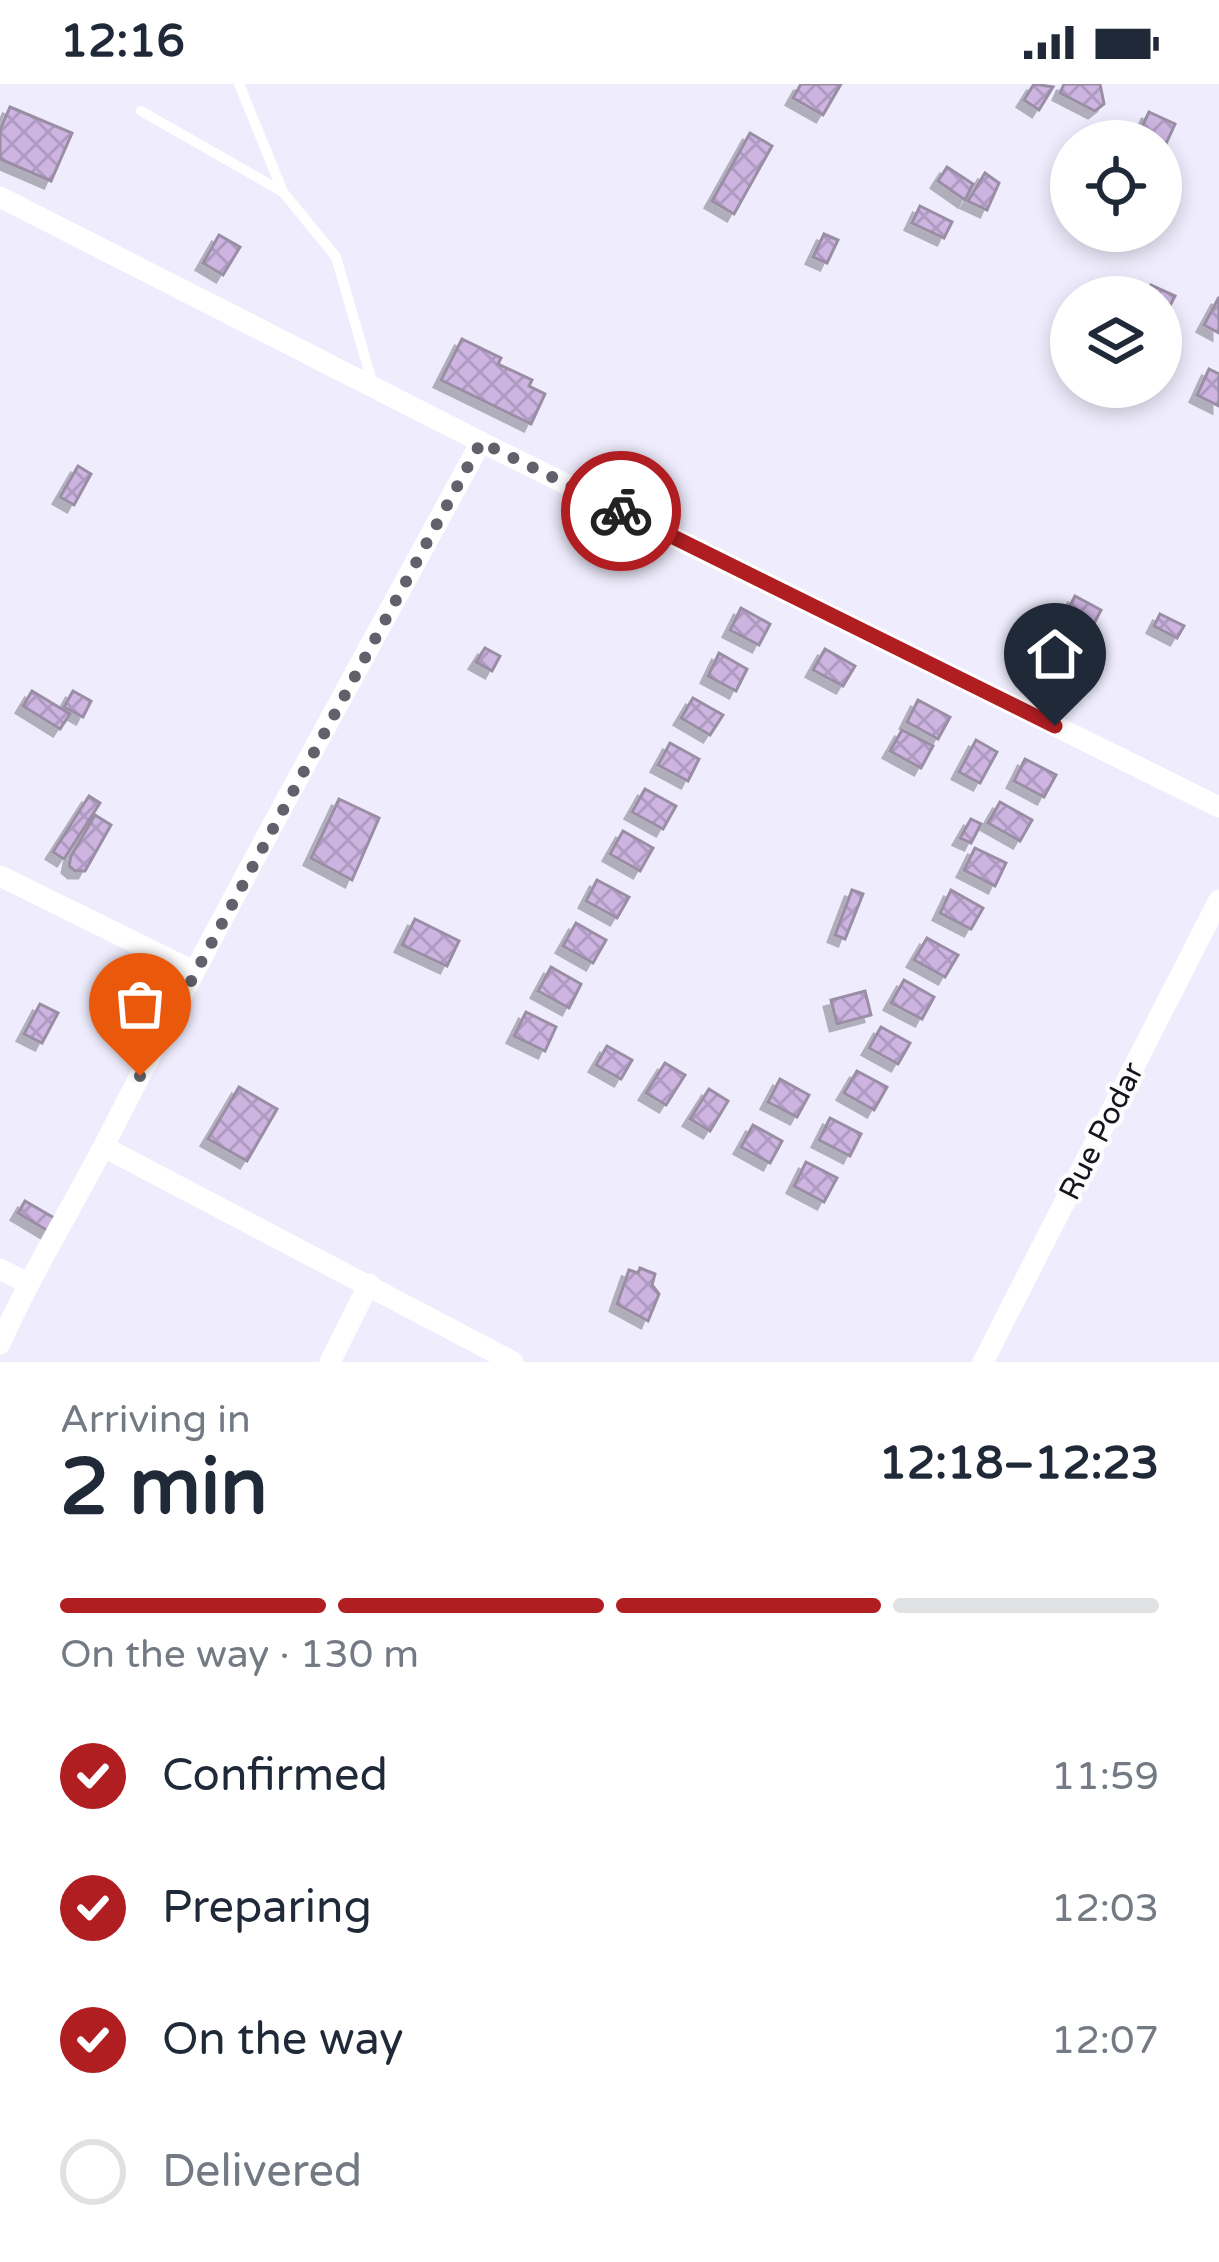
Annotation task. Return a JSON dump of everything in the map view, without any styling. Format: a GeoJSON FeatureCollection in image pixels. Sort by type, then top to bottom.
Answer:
{"type":"FeatureCollection","features":[{"type":"Feature","properties":{"kind":"street"},"geometry":{"type":"LineString","coordinates":[[0,197],[481,442],[1219,807]]}},
{"type":"Feature","properties":{"kind":"street"},"geometry":{"type":"LineString","coordinates":[[0,1344],[26,1283],[104,1147],[193,971],[481,442]]}},
{"type":"Feature","properties":{"kind":"street"},"geometry":{"type":"LineString","coordinates":[[0,876],[193,971]]}},
{"type":"Feature","properties":{"kind":"street","name":"Rue Podar"},"geometry":{"type":"LineString","coordinates":[[983,1362],[1219,901]]}},
{"type":"Feature","properties":{"kind":"street"},"geometry":{"type":"LineString","coordinates":[[104,1147],[513,1362]]}},
{"type":"Feature","properties":{"kind":"street"},"geometry":{"type":"LineString","coordinates":[[0,1269],[26,1283]]}},
{"type":"Feature","properties":{"kind":"street"},"geometry":{"type":"LineString","coordinates":[[330,1362],[369,1284]]}},
{"type":"Feature","properties":{"kind":"lane"},"geometry":{"type":"LineString","coordinates":[[239,84],[283,192],[336,257],[374,388]]}},
{"type":"Feature","properties":{"kind":"lane"},"geometry":{"type":"LineString","coordinates":[[141,111],[283,192]]}},
{"type":"Feature","properties":{"kind":"building"},"geometry":{"type":"Polygon","coordinates":[[[801,84],[841,84],[823,115],[793,98],[801,84]]]}},
{"type":"Feature","properties":{"kind":"building"},"geometry":{"type":"Polygon","coordinates":[[[1034,84],[1053,87],[1039,110],[1024,100],[1034,84]]]}},
{"type":"Feature","properties":{"kind":"building"},"geometry":{"type":"Polygon","coordinates":[[[1064,84],[1100,84],[1104,104],[1095,111],[1060,93],[1064,84]]]}},
{"type":"Feature","properties":{"kind":"building"},"geometry":{"type":"Polygon","coordinates":[[[10,107],[72,133],[51,181],[0,159],[0,130],[10,107]]]}},
{"type":"Feature","properties":{"kind":"building"},"geometry":{"type":"Polygon","coordinates":[[[750,133],[772,146],[734,214],[712,201],[750,133]]]}},
{"type":"Feature","properties":{"kind":"building"},"geometry":{"type":"Polygon","coordinates":[[[947,167],[973,184],[965,200],[938,181],[947,167]]]}},
{"type":"Feature","properties":{"kind":"building"},"geometry":{"type":"Polygon","coordinates":[[[985,173],[999,183],[987,210],[968,201],[985,173]]]}},
{"type":"Feature","properties":{"kind":"building"},"geometry":{"type":"Polygon","coordinates":[[[920,206],[952,222],[944,238],[912,223],[920,206]]]}},
{"type":"Feature","properties":{"kind":"building"},"geometry":{"type":"Polygon","coordinates":[[[824,234],[838,240],[827,263],[813,257],[824,234]]]}},
{"type":"Feature","properties":{"kind":"building"},"geometry":{"type":"Polygon","coordinates":[[[219,235],[240,247],[223,275],[203,263],[219,235]]]}},
{"type":"Feature","properties":{"kind":"building"},"geometry":{"type":"Polygon","coordinates":[[[1219,297],[1219,333],[1204,325],[1219,297]]]}},
{"type":"Feature","properties":{"kind":"building"},"geometry":{"type":"Polygon","coordinates":[[[462,339],[501,358],[498,364],[532,380],[529,386],[545,394],[531,424],[441,380],[462,339]]]}},
{"type":"Feature","properties":{"kind":"building"},"geometry":{"type":"Polygon","coordinates":[[[1209,369],[1219,374],[1219,406],[1197,395],[1209,369]]]}},
{"type":"Feature","properties":{"kind":"building"},"geometry":{"type":"Polygon","coordinates":[[[78,466],[91,474],[74,505],[60,497],[78,466]]]}},
{"type":"Feature","properties":{"kind":"building"},"geometry":{"type":"Polygon","coordinates":[[[1075,596],[1101,610],[1087,637],[1061,623],[1075,596]]]}},
{"type":"Feature","properties":{"kind":"building"},"geometry":{"type":"Polygon","coordinates":[[[741,608],[770,624],[759,645],[730,630],[741,608]]]}},
{"type":"Feature","properties":{"kind":"building"},"geometry":{"type":"Polygon","coordinates":[[[1160,614],[1184,626],[1177,638],[1154,626],[1160,614]]]}},
{"type":"Feature","properties":{"kind":"building"},"geometry":{"type":"Polygon","coordinates":[[[485,648],[500,656],[492,671],[476,662],[485,648]]]}},
{"type":"Feature","properties":{"kind":"building"},"geometry":{"type":"Polygon","coordinates":[[[825,649],[855,666],[843,686],[813,670],[825,649]]]}},
{"type":"Feature","properties":{"kind":"building"},"geometry":{"type":"Polygon","coordinates":[[[719,653],[747,669],[736,691],[708,676],[719,653]]]}},
{"type":"Feature","properties":{"kind":"building"},"geometry":{"type":"Polygon","coordinates":[[[32,691],[70,714],[60,729],[23,706],[32,691]]]}},
{"type":"Feature","properties":{"kind":"building"},"geometry":{"type":"Polygon","coordinates":[[[73,691],[91,701],[83,717],[64,707],[73,691]]]}},
{"type":"Feature","properties":{"kind":"building"},"geometry":{"type":"Polygon","coordinates":[[[693,698],[723,715],[710,735],[681,718],[693,698]]]}},
{"type":"Feature","properties":{"kind":"building"},"geometry":{"type":"Polygon","coordinates":[[[918,700],[950,717],[938,739],[907,722],[918,700]]]}},
{"type":"Feature","properties":{"kind":"building"},"geometry":{"type":"Polygon","coordinates":[[[902,730],[933,746],[921,768],[890,751],[902,730]]]}},
{"type":"Feature","properties":{"kind":"building"},"geometry":{"type":"Polygon","coordinates":[[[976,740],[997,752],[980,783],[959,772],[976,740]]]}},
{"type":"Feature","properties":{"kind":"building"},"geometry":{"type":"Polygon","coordinates":[[[670,743],[699,759],[688,781],[658,765],[670,743]]]}},
{"type":"Feature","properties":{"kind":"building"},"geometry":{"type":"Polygon","coordinates":[[[1025,759],[1056,775],[1044,797],[1014,781],[1025,759]]]}},
{"type":"Feature","properties":{"kind":"building"},"geometry":{"type":"Polygon","coordinates":[[[645,789],[676,806],[663,829],[632,812],[645,789]]]}},
{"type":"Feature","properties":{"kind":"building"},"geometry":{"type":"Polygon","coordinates":[[[89,796],[100,803],[64,859],[53,852],[89,796]]]}},
{"type":"Feature","properties":{"kind":"building"},"geometry":{"type":"Polygon","coordinates":[[[339,799],[379,818],[352,880],[311,858],[339,799]]]}},
{"type":"Feature","properties":{"kind":"building"},"geometry":{"type":"Polygon","coordinates":[[[1000,802],[1032,820],[1020,841],[988,823],[1000,802]]]}},
{"type":"Feature","properties":{"kind":"building"},"geometry":{"type":"Polygon","coordinates":[[[95,815],[111,825],[85,871],[75,871],[69,866],[71,856],[95,815]]]}},
{"type":"Feature","properties":{"kind":"building"},"geometry":{"type":"Polygon","coordinates":[[[971,819],[981,824],[971,843],[960,838],[971,819]]]}},
{"type":"Feature","properties":{"kind":"building"},"geometry":{"type":"Polygon","coordinates":[[[623,831],[653,848],[640,871],[610,854],[623,831]]]}},
{"type":"Feature","properties":{"kind":"building"},"geometry":{"type":"Polygon","coordinates":[[[975,848],[1006,863],[995,886],[964,870],[975,848]]]}},
{"type":"Feature","properties":{"kind":"building"},"geometry":{"type":"Polygon","coordinates":[[[597,880],[629,897],[617,918],[586,901],[597,880]]]}},
{"type":"Feature","properties":{"kind":"building"},"geometry":{"type":"Polygon","coordinates":[[[852,890],[863,894],[845,939],[835,935],[852,890]]]}},
{"type":"Feature","properties":{"kind":"building"},"geometry":{"type":"Polygon","coordinates":[[[951,890],[983,908],[971,929],[940,913],[951,890]]]}},
{"type":"Feature","properties":{"kind":"building"},"geometry":{"type":"Polygon","coordinates":[[[415,919],[459,941],[447,966],[402,945],[415,919]]]}},
{"type":"Feature","properties":{"kind":"building"},"geometry":{"type":"Polygon","coordinates":[[[576,923],[606,940],[593,963],[563,946],[576,923]]]}},
{"type":"Feature","properties":{"kind":"building"},"geometry":{"type":"Polygon","coordinates":[[[927,938],[958,955],[945,977],[914,960],[927,938]]]}},
{"type":"Feature","properties":{"kind":"building"},"geometry":{"type":"Polygon","coordinates":[[[551,967],[581,984],[569,1008],[538,991],[551,967]]]}},
{"type":"Feature","properties":{"kind":"building"},"geometry":{"type":"Polygon","coordinates":[[[904,980],[934,997],[922,1019],[891,1003],[904,980]]]}},
{"type":"Feature","properties":{"kind":"building"},"geometry":{"type":"Polygon","coordinates":[[[114,991],[135,1001],[125,1022],[103,1011],[114,991]]]}},
{"type":"Feature","properties":{"kind":"building"},"geometry":{"type":"Polygon","coordinates":[[[865,991],[871,1015],[837,1024],[831,1000],[865,991]]]}},
{"type":"Feature","properties":{"kind":"building"},"geometry":{"type":"Polygon","coordinates":[[[40,1004],[58,1013],[42,1043],[24,1034],[40,1004]]]}},
{"type":"Feature","properties":{"kind":"building"},"geometry":{"type":"Polygon","coordinates":[[[526,1012],[556,1027],[545,1051],[514,1036],[526,1012]]]}},
{"type":"Feature","properties":{"kind":"building"},"geometry":{"type":"Polygon","coordinates":[[[881,1027],[910,1043],[898,1064],[869,1048],[881,1027]]]}},
{"type":"Feature","properties":{"kind":"building"},"geometry":{"type":"Polygon","coordinates":[[[607,1046],[632,1060],[621,1079],[596,1065],[607,1046]]]}},
{"type":"Feature","properties":{"kind":"building"},"geometry":{"type":"Polygon","coordinates":[[[665,1063],[685,1075],[666,1105],[646,1093],[665,1063]]]}},
{"type":"Feature","properties":{"kind":"building"},"geometry":{"type":"Polygon","coordinates":[[[857,1071],[887,1087],[874,1110],[844,1093],[857,1071]]]}},
{"type":"Feature","properties":{"kind":"building"},"geometry":{"type":"Polygon","coordinates":[[[780,1079],[809,1095],[797,1117],[768,1102],[780,1079]]]}},
{"type":"Feature","properties":{"kind":"building"},"geometry":{"type":"Polygon","coordinates":[[[239,1087],[277,1109],[247,1161],[208,1139],[239,1087]]]}},
{"type":"Feature","properties":{"kind":"building"},"geometry":{"type":"Polygon","coordinates":[[[709,1089],[728,1101],[710,1131],[690,1119],[709,1089]]]}},
{"type":"Feature","properties":{"kind":"building"},"geometry":{"type":"Polygon","coordinates":[[[830,1118],[861,1134],[850,1156],[819,1140],[830,1118]]]}},
{"type":"Feature","properties":{"kind":"building"},"geometry":{"type":"Polygon","coordinates":[[[753,1125],[782,1141],[770,1163],[741,1147],[753,1125]]]}},
{"type":"Feature","properties":{"kind":"building"},"geometry":{"type":"Polygon","coordinates":[[[806,1162],[837,1178],[824,1202],[794,1186],[806,1162]]]}},
{"type":"Feature","properties":{"kind":"building"},"geometry":{"type":"Polygon","coordinates":[[[25,1201],[56,1219],[48,1231],[18,1213],[25,1201]]]}},
{"type":"Feature","properties":{"kind":"building"},"geometry":{"type":"Polygon","coordinates":[[[640,1268],[655,1274],[652,1285],[659,1294],[648,1321],[617,1304],[629,1270],[638,1273],[640,1268]]]}},
{"type":"Feature","properties":{"kind":"way so far"},"geometry":{"type":"LineString","coordinates":[[140,1076],[481,442],[621,511]]}},
{"type":"Feature","properties":{"kind":"route"},"geometry":{"type":"LineString","coordinates":[[621,511],[1055,726]]}}]}
